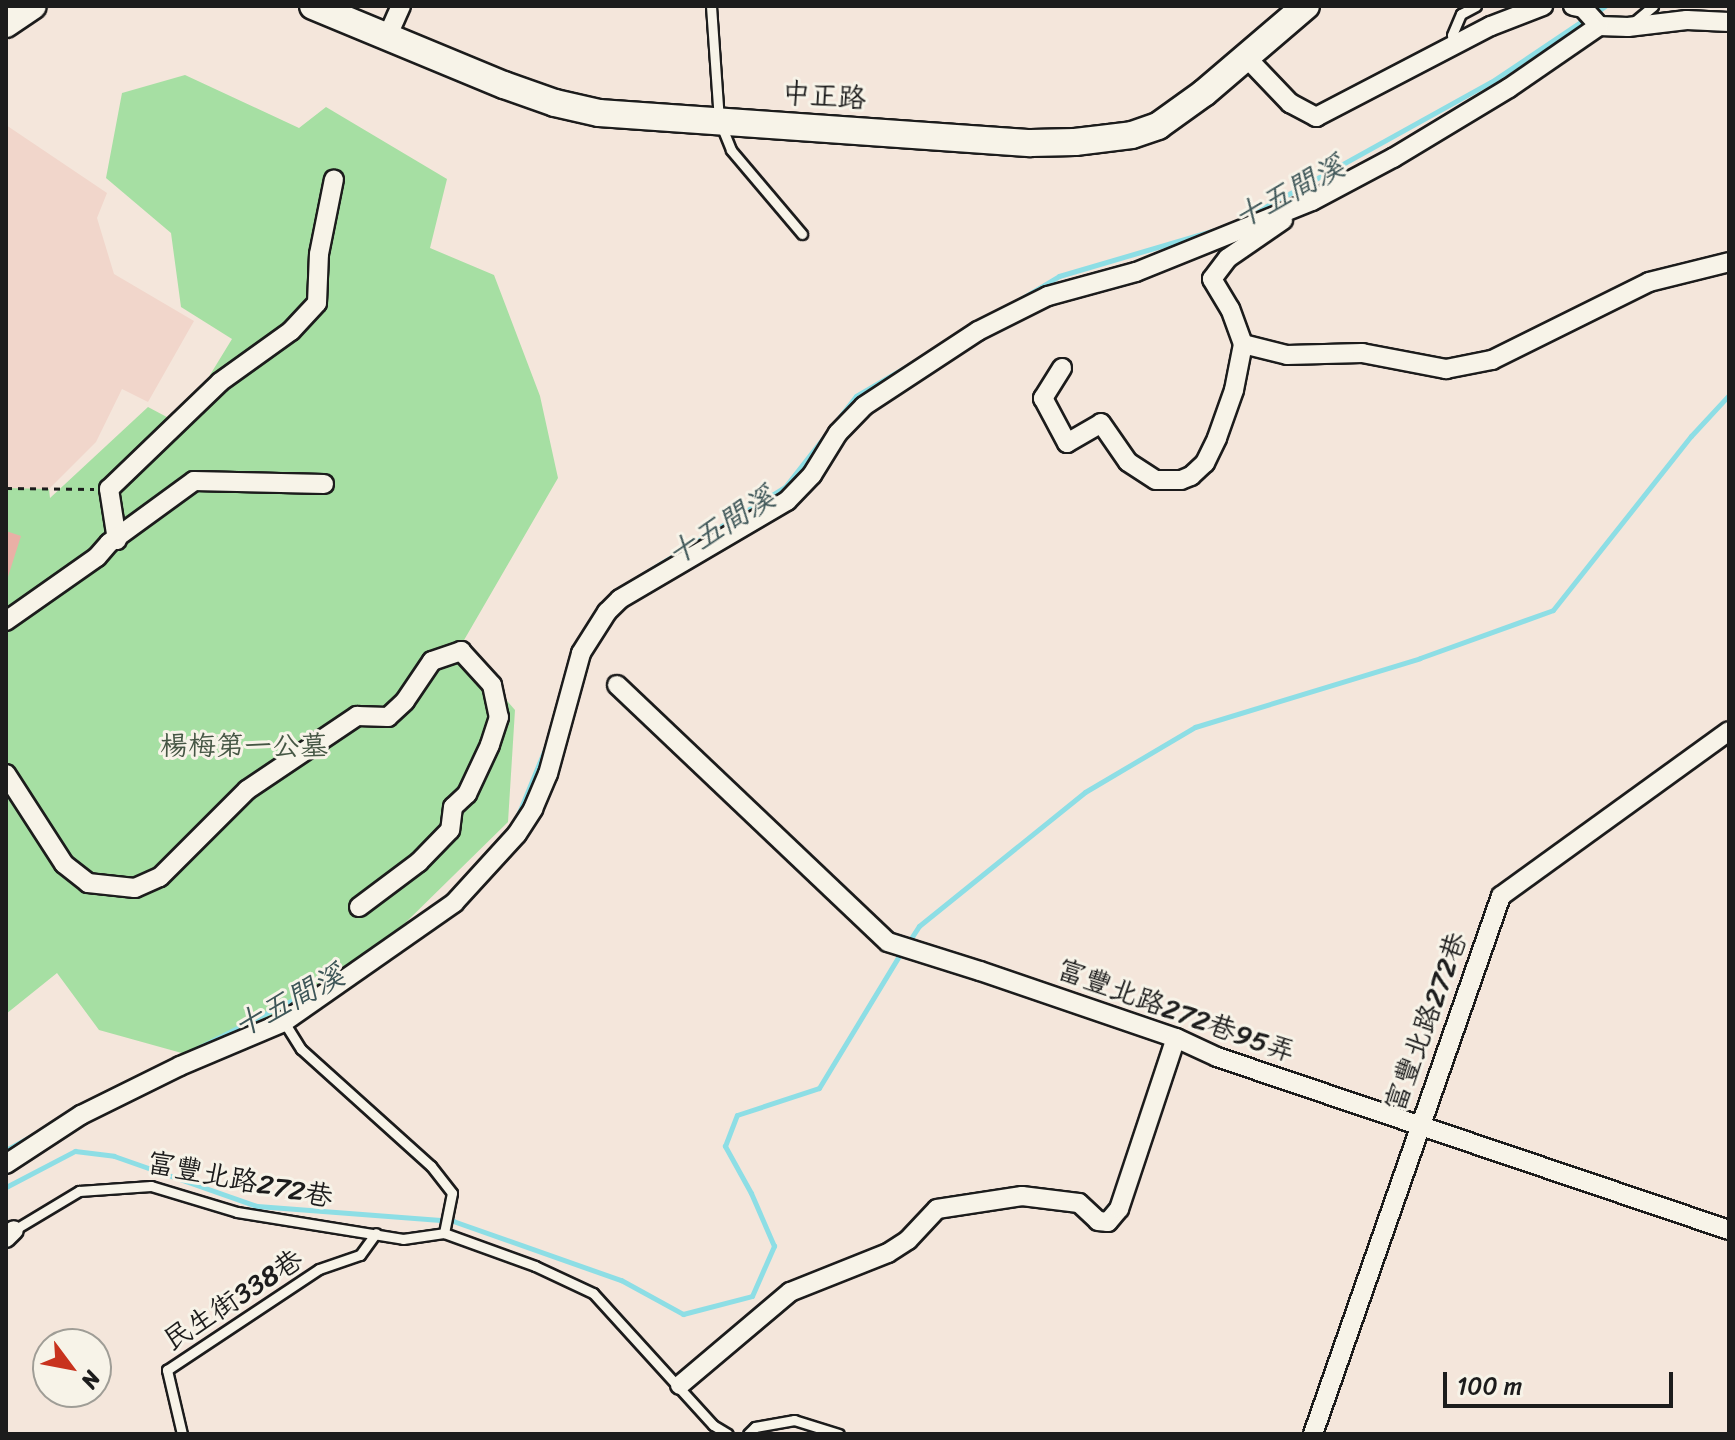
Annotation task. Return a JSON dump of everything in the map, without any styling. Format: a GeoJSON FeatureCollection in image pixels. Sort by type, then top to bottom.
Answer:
{"type":"FeatureCollection","features":[{"type":"Feature","properties":{"kind":"street"},"geometry":{"type":"LineString","coordinates":[[6,24],[33,6]]}},
{"type":"Feature","properties":{"kind":"street","name":"中正路"},"geometry":{"type":"LineString","coordinates":[[313,6],[555,103],[599,113],[1031,143],[1075,142],[1132,135],[1158,126],[1306,6]]}},
{"type":"Feature","properties":{"kind":"street"},"geometry":{"type":"LineString","coordinates":[[388,35],[401,6]]}},
{"type":"Feature","properties":{"kind":"street"},"geometry":{"type":"LineString","coordinates":[[1246,57],[1290,103],[1316,117],[1455,45],[1543,6]]}},
{"type":"Feature","properties":{"kind":"street"},"geometry":{"type":"LineString","coordinates":[[1573,6],[1583,8],[1599,26]]}},
{"type":"Feature","properties":{"kind":"street"},"geometry":{"type":"LineString","coordinates":[[6,1164],[81,1115],[180,1066],[284,1022],[454,903],[517,834],[548,774],[581,653],[607,612],[620,599],[787,501],[812,475],[838,433],[864,406],[978,331],[1048,296],[1136,272],[1312,201],[1393,158],[1483,104],[1599,26],[1628,27],[1687,20],[1729,22]]}},
{"type":"Feature","properties":{"kind":"street"},"geometry":{"type":"LineString","coordinates":[[117,540],[109,489],[220,382],[291,331],[317,303],[319,254],[334,179]]}},
{"type":"Feature","properties":{"kind":"street"},"geometry":{"type":"LineString","coordinates":[[1062,368],[1043,398],[1067,443],[1101,423],[1128,462],[1156,480],[1181,480],[1200,470],[1209,458],[1234,390],[1243,344],[1230,309],[1212,279],[1228,258],[1312,201]]}},
{"type":"Feature","properties":{"kind":"street"},"geometry":{"type":"LineString","coordinates":[[1243,344],[1287,355],[1362,353],[1446,369],[1492,360],[1649,282],[1729,262]]}},
{"type":"Feature","properties":{"kind":"street"},"geometry":{"type":"LineString","coordinates":[[6,621],[194,481],[324,484]]}},
{"type":"Feature","properties":{"kind":"street"},"geometry":{"type":"LineString","coordinates":[[6,774],[64,864],[88,883],[135,888],[160,877],[247,790],[357,716],[388,717],[405,701],[432,661],[461,651],[474,661],[492,685],[499,717],[490,745],[467,794],[453,807],[450,830],[419,862],[359,907]]}},
{"type":"Feature","properties":{"kind":"street","name":"富豐北路272巷95弄"},"geometry":{"type":"LineString","coordinates":[[617,685],[888,942],[1176,1038],[1217,1057],[1729,1230]]}},
{"type":"Feature","properties":{"kind":"street","name":"富豐北路272巷"},"geometry":{"type":"LineString","coordinates":[[1313,1434],[1501,896],[1729,731]]}},
{"type":"Feature","properties":{"kind":"street"},"geometry":{"type":"LineString","coordinates":[[680,1385],[790,1292],[888,1253],[908,1240],[937,1209],[1022,1196],[1079,1203],[1098,1221],[1108,1222],[1119,1209],[1176,1038]]}},
{"type":"Feature","properties":{"kind":"lane"},"geometry":{"type":"LineString","coordinates":[[711,6],[719,120],[731,150],[802,234]]}},
{"type":"Feature","properties":{"kind":"lane"},"geometry":{"type":"LineString","coordinates":[[1455,45],[1452,35],[1461,14],[1476,6]]}},
{"type":"Feature","properties":{"kind":"lane"},"geometry":{"type":"LineString","coordinates":[[1628,27],[1653,6]]}},
{"type":"Feature","properties":{"kind":"lane"},"geometry":{"type":"LineString","coordinates":[[284,1022],[301,1049],[431,1166],[452,1193],[444,1232]]}},
{"type":"Feature","properties":{"kind":"lane","name":"富豐北路272巷"},"geometry":{"type":"LineString","coordinates":[[10,1234],[79,1191],[151,1186],[237,1212],[403,1239],[444,1232],[535,1266],[593,1293],[680,1385],[713,1425],[728,1434]]}},
{"type":"Feature","properties":{"kind":"lane","name":"民生街338巷"},"geometry":{"type":"LineString","coordinates":[[182,1434],[167,1370],[319,1269],[360,1255],[376,1233]]}},
{"type":"Feature","properties":{"kind":"lane"},"geometry":{"type":"LineString","coordinates":[[748,1434],[755,1427],[794,1420],[839,1434]]}},
{"type":"Feature","properties":{"kind":"path"},"geometry":{"type":"LineString","coordinates":[[6,488],[109,489]]}},
{"type":"Feature","properties":{"kind":"shaded area"},"geometry":{"type":"Polygon","coordinates":[[[6,125],[107,193],[97,218],[114,274],[194,321],[148,402],[122,389],[96,442],[49,489],[6,490],[6,125]]]}},
{"type":"Feature","properties":{"kind":"green space","name":"楊梅第一公墓"},"geometry":{"type":"Polygon","coordinates":[[[185,75],[299,128],[326,107],[447,179],[430,248],[494,275],[540,396],[558,478],[460,647],[515,710],[508,822],[397,931],[310,1002],[214,1062],[99,1030],[57,973],[6,1014],[6,488],[49,489],[50,498],[148,407],[180,424],[232,339],[181,307],[171,233],[106,178],[122,93],[185,75]]]}},
{"type":"Feature","properties":{"kind":"building"},"geometry":{"type":"Polygon","coordinates":[[[6,531],[21,536],[6,583],[6,531]]]}},
{"type":"Feature","properties":{"kind":"waterway","name":"十五間溪"},"geometry":{"type":"LineString","coordinates":[[1594,14],[1605,6]]}},
{"type":"Feature","properties":{"kind":"waterway","name":"十五間溪"},"geometry":{"type":"LineString","coordinates":[[1238,222],[1491,82],[1585,19]]}},
{"type":"Feature","properties":{"kind":"waterway","name":"十五間溪"},"geometry":{"type":"LineString","coordinates":[[1011,305],[1059,276],[1222,228]]}},
{"type":"Feature","properties":{"kind":"waterway","name":"十五間溪"},"geometry":{"type":"LineString","coordinates":[[631,582],[785,487],[856,396],[923,357]]}},
{"type":"Feature","properties":{"kind":"waterway"},"geometry":{"type":"LineString","coordinates":[[908,943],[919,926],[1085,792],[1195,727],[1420,658],[1553,610],[1691,436],[1729,395]]}},
{"type":"Feature","properties":{"kind":"waterway","name":"十五間溪"},"geometry":{"type":"LineString","coordinates":[[516,820],[547,744]]}},
{"type":"Feature","properties":{"kind":"waterway","name":"十五間溪"},"geometry":{"type":"LineString","coordinates":[[437,904],[454,891]]}},
{"type":"Feature","properties":{"kind":"waterway"},"geometry":{"type":"LineString","coordinates":[[6,1187],[75,1151],[114,1156],[257,1206],[453,1221],[621,1280],[683,1314],[752,1296],[774,1246],[751,1193],[725,1146],[737,1115],[819,1088],[902,951]]}},
{"type":"Feature","properties":{"kind":"waterway","name":"十五間溪"},"geometry":{"type":"LineString","coordinates":[[180,1057],[324,984]]}},
{"type":"Feature","properties":{"kind":"waterway","name":"十五間溪"},"geometry":{"type":"LineString","coordinates":[[6,1150],[40,1131]]}}]}
